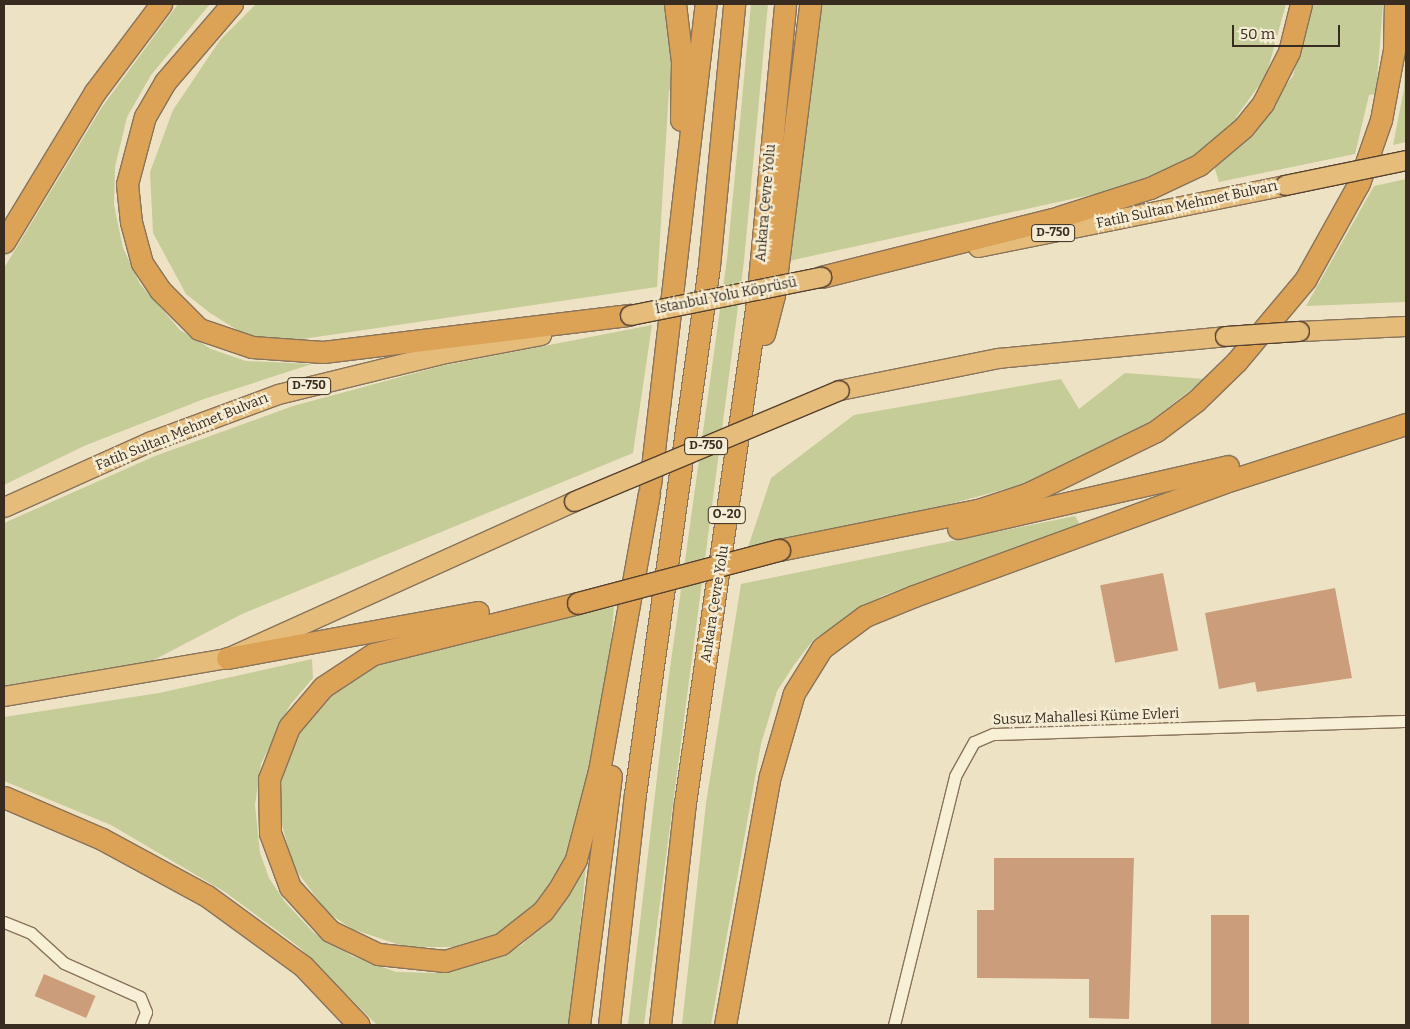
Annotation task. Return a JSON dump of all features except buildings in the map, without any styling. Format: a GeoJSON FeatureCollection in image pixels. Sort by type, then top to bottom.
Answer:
{"type":"FeatureCollection","features":[{"type":"Feature","properties":{"kind":"highway"},"geometry":{"type":"LineString","coordinates":[[4,242],[90,100],[161,4]]}},
{"type":"Feature","properties":{"kind":"highway"},"geometry":{"type":"LineString","coordinates":[[232,4],[165,82],[142,125],[127,184],[131,222],[142,263],[160,290],[199,329],[252,347],[323,352],[630,315]]}},
{"type":"Feature","properties":{"kind":"highway"},"geometry":{"type":"LineString","coordinates":[[672,329],[682,62],[675,4]]}},
{"type":"Feature","properties":{"kind":"highway"},"geometry":{"type":"LineString","coordinates":[[579,1025],[593,888],[672,329],[706,4]]}},
{"type":"Feature","properties":{"kind":"highway"},"geometry":{"type":"LineString","coordinates":[[609,1025],[635,794],[710,266],[734,4]]}},
{"type":"Feature","properties":{"kind":"highway","name":"Ankara Çevre Yolu"},"geometry":{"type":"LineString","coordinates":[[660,1025],[685,803],[757,302],[785,4]]}},
{"type":"Feature","properties":{"kind":"highway"},"geometry":{"type":"LineString","coordinates":[[736,449],[774,295],[810,4]]}},
{"type":"Feature","properties":{"kind":"highway"},"geometry":{"type":"LineString","coordinates":[[821,277],[1059,217],[1150,188],[1199,164],[1243,128],[1263,103],[1288,52],[1301,4]]}},
{"type":"Feature","properties":{"kind":"highway"},"geometry":{"type":"LineString","coordinates":[[780,556],[978,510],[1027,494],[1156,431],[1196,401],[1237,362],[1305,280],[1359,183],[1380,120],[1394,50],[1394,4]]}},
{"type":"Feature","properties":{"kind":"highway","name":"Fatih Sultan Mehmet Bulvarı"},"geometry":{"type":"LineString","coordinates":[[821,277],[1406,160]]}},
{"type":"Feature","properties":{"kind":"highway","name":"İstanbul Yolu Köprüsü"},"geometry":{"type":"LineString","coordinates":[[630,315],[821,277]]}},
{"type":"Feature","properties":{"kind":"highway","name":"Fatih Sultan Mehmet Bulvarı"},"geometry":{"type":"LineString","coordinates":[[4,507],[151,442],[278,394],[441,354],[630,315]]}},
{"type":"Feature","properties":{"kind":"highway","name":"D-750"},"geometry":{"type":"LineString","coordinates":[[4,696],[227,658],[574,501],[839,390],[998,358],[1225,336],[1406,326]]}},
{"type":"Feature","properties":{"kind":"highway"},"geometry":{"type":"LineString","coordinates":[[227,658],[577,597],[677,575],[780,556],[983,524],[1199,475],[1406,424]]}},
{"type":"Feature","properties":{"kind":"highway"},"geometry":{"type":"LineString","coordinates":[[725,1025],[770,776],[794,693],[822,648],[865,616],[914,596],[1222,483],[1406,424]]}},
{"type":"Feature","properties":{"kind":"highway"},"geometry":{"type":"LineString","coordinates":[[577,597],[373,654],[323,687],[289,727],[269,779],[270,833],[290,887],[330,931],[378,954],[445,961],[501,944],[543,911],[576,858],[588,819],[614,700],[625,610],[649,493]]}},
{"type":"Feature","properties":{"kind":"highway"},"geometry":{"type":"LineString","coordinates":[[4,797],[102,839],[207,896],[303,966],[359,1025]]}},
{"type":"Feature","properties":{"kind":"street","name":"Susuz Mahallesi Küme Evleri"},"geometry":{"type":"LineString","coordinates":[[894,1025],[955,776],[974,742],[993,734],[1406,721]]}},
{"type":"Feature","properties":{"kind":"street"},"geometry":{"type":"LineString","coordinates":[[4,922],[31,933],[64,963],[140,997],[146,1012],[141,1025]]}},
{"type":"Feature","properties":{"kind":"green space"},"geometry":{"type":"Polygon","coordinates":[[[178,4],[210,4],[151,75],[127,117],[115,167],[114,205],[123,248],[140,284],[180,330],[211,349],[246,361],[312,364],[204,399],[84,446],[4,485],[4,268],[102,107],[178,4]]]}},
{"type":"Feature","properties":{"kind":"green space"},"geometry":{"type":"Polygon","coordinates":[[[256,4],[666,4],[674,91],[669,90],[657,287],[282,342],[247,336],[210,313],[186,294],[153,233],[150,172],[173,110],[220,40],[256,4]]]}},
{"type":"Feature","properties":{"kind":"green space"},"geometry":{"type":"Polygon","coordinates":[[[751,4],[768,4],[744,261],[644,1025],[628,1025],[668,683],[727,259],[751,4]]]}},
{"type":"Feature","properties":{"kind":"green space"},"geometry":{"type":"Polygon","coordinates":[[[819,4],[1286,4],[1266,76],[1236,117],[1239,121],[1195,159],[1122,188],[784,262],[819,4]]]}},
{"type":"Feature","properties":{"kind":"green space"},"geometry":{"type":"Polygon","coordinates":[[[1313,4],[1383,4],[1376,94],[1369,95],[1355,154],[1219,182],[1214,166],[1250,132],[1293,76],[1313,4]]]}},
{"type":"Feature","properties":{"kind":"green space"},"geometry":{"type":"Polygon","coordinates":[[[1406,40],[1406,142],[1393,145],[1404,89],[1406,40]]]}},
{"type":"Feature","properties":{"kind":"green space"},"geometry":{"type":"Polygon","coordinates":[[[1406,179],[1406,302],[1306,306],[1374,186],[1406,179]]]}},
{"type":"Feature","properties":{"kind":"green space"},"geometry":{"type":"Polygon","coordinates":[[[652,325],[633,453],[242,614],[146,664],[4,687],[4,523],[155,456],[293,406],[441,366],[652,325]]]}},
{"type":"Feature","properties":{"kind":"green space"},"geometry":{"type":"Polygon","coordinates":[[[1125,373],[1205,379],[1137,431],[1032,482],[913,514],[748,547],[771,478],[854,415],[1061,379],[1079,409],[1125,373]]]}},
{"type":"Feature","properties":{"kind":"green space"},"geometry":{"type":"Polygon","coordinates":[[[1075,516],[1080,525],[882,596],[814,639],[777,691],[761,744],[711,1025],[682,1025],[706,803],[741,584],[1075,516]]]}},
{"type":"Feature","properties":{"kind":"green space"},"geometry":{"type":"Polygon","coordinates":[[[614,607],[606,701],[576,831],[553,888],[508,931],[468,947],[406,947],[352,929],[327,912],[293,866],[278,810],[278,785],[294,740],[321,702],[361,671],[384,661],[541,620],[614,607]]]}},
{"type":"Feature","properties":{"kind":"green space"},"geometry":{"type":"Polygon","coordinates":[[[312,659],[313,678],[290,705],[261,764],[255,805],[260,853],[269,878],[285,902],[314,933],[352,956],[396,972],[438,973],[500,956],[522,945],[559,908],[586,864],[571,1025],[377,1025],[299,947],[225,892],[111,825],[4,781],[4,717],[159,693],[312,659]]]}}]}
